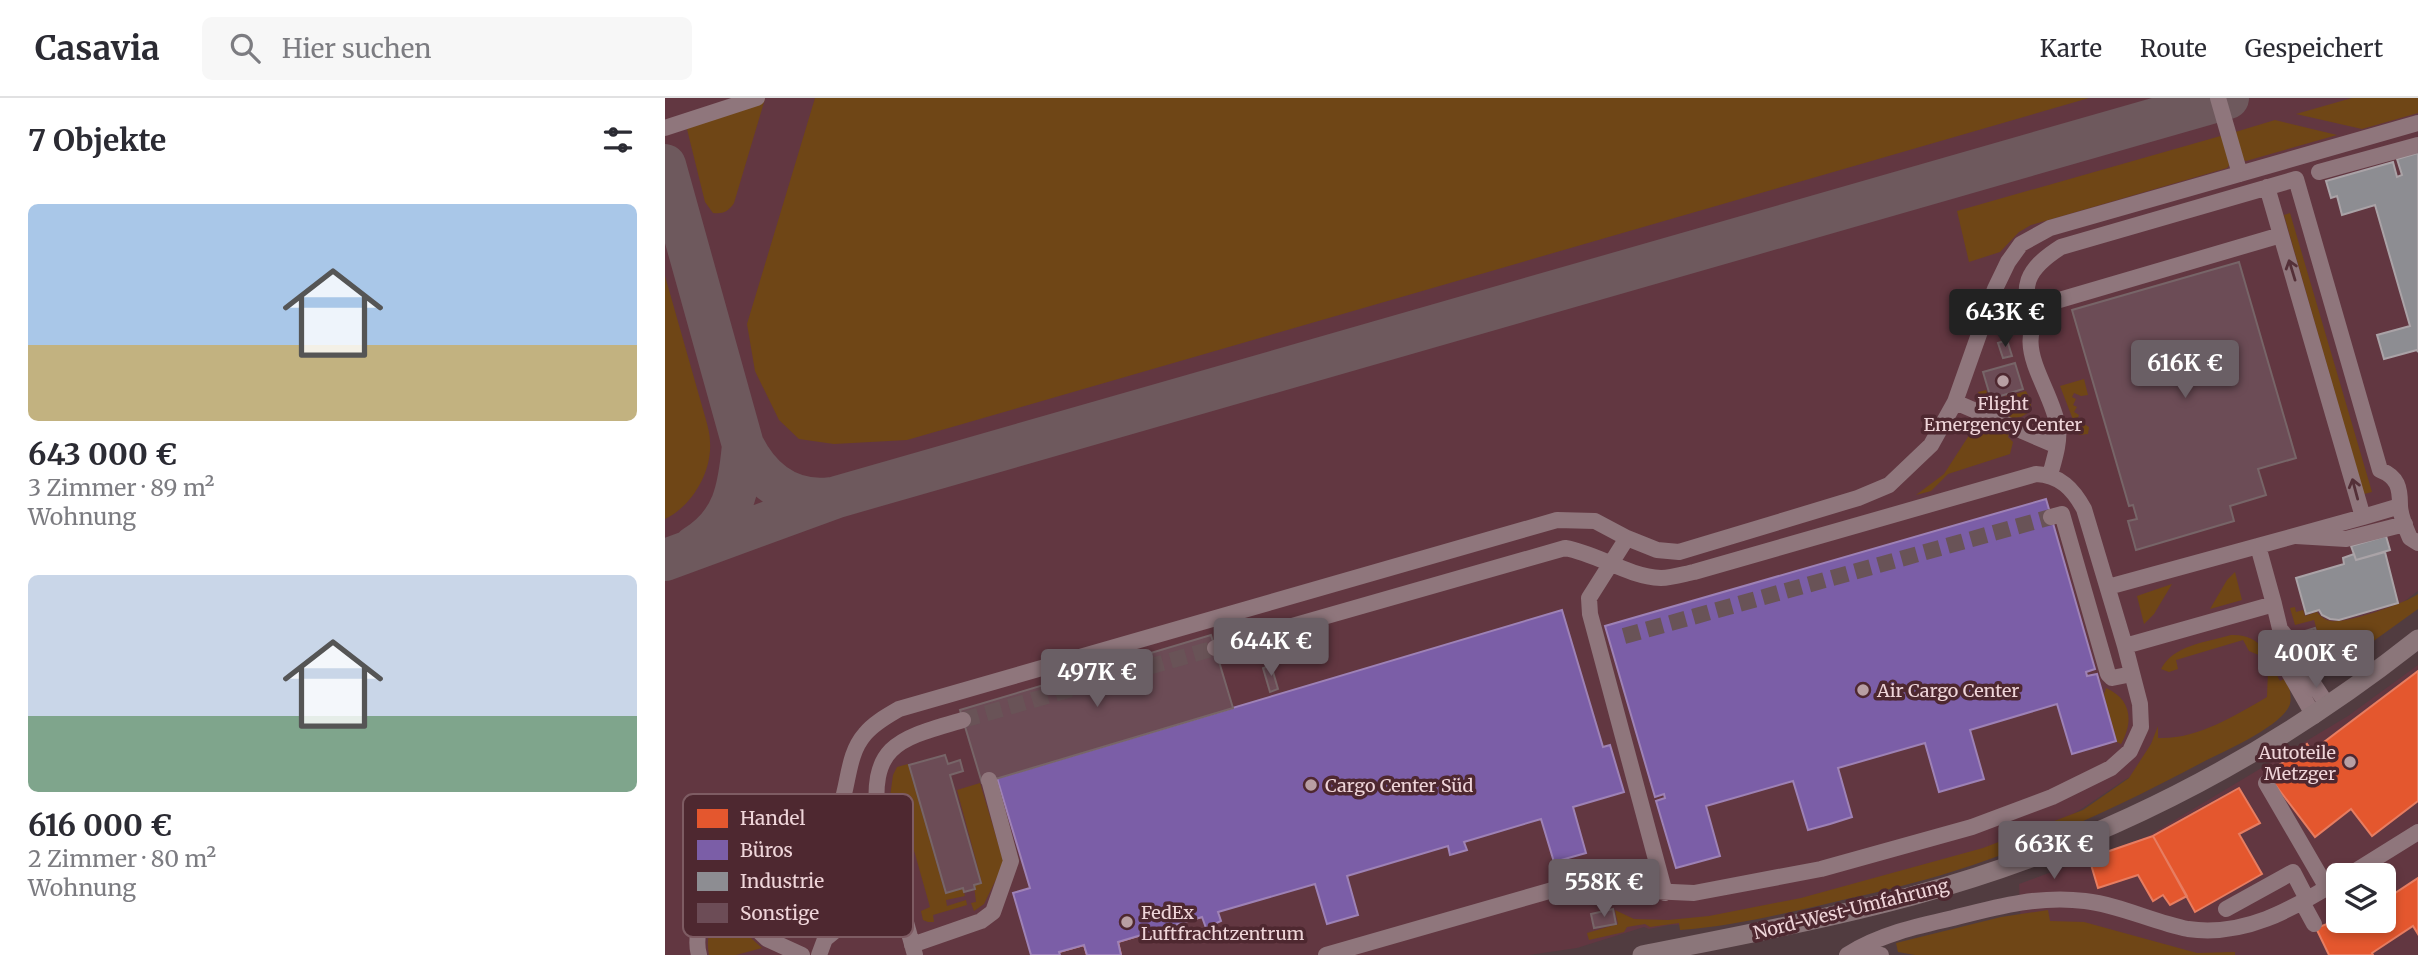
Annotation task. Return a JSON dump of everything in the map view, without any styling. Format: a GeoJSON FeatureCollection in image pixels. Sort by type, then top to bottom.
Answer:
{"type":"FeatureCollection","features":[{"type":"Feature","properties":{"kind":"main road","name":"Nord-West-Umfahrung"},"geometry":{"type":"LineString","coordinates":[[1643,955],[1863,909],[2018,863],[2151,808],[2239,761],[2321,711],[2418,639]]}},
{"type":"Feature","properties":{"kind":"street"},"geometry":{"type":"LineString","coordinates":[[665,128],[757,98]]}},
{"type":"Feature","properties":{"kind":"street"},"geometry":{"type":"LineString","coordinates":[[2218,98],[2240,174]]}},
{"type":"Feature","properties":{"kind":"street"},"geometry":{"type":"LineString","coordinates":[[843,794],[853,755],[863,735],[877,722],[899,709],[1557,520],[1595,521],[1626,538],[1657,550],[1679,552],[1858,498],[1889,485],[1931,446],[1955,402],[1995,289],[2008,262],[2021,244],[2050,228],[2418,123]]}},
{"type":"Feature","properties":{"kind":"street"},"geometry":{"type":"LineString","coordinates":[[2050,475],[2057,446],[2058,427],[2030,349],[2033,326],[2026,304],[2026,284],[2039,264],[2061,247],[2418,145]]}},
{"type":"Feature","properties":{"kind":"street"},"geometry":{"type":"LineString","coordinates":[[2314,153],[2319,172]]}},
{"type":"Feature","properties":{"kind":"street"},"geometry":{"type":"LineString","coordinates":[[2296,179],[2380,470],[2397,481],[2405,524],[2410,538],[2418,542]]}},
{"type":"Feature","properties":{"kind":"street"},"geometry":{"type":"LineString","coordinates":[[2267,187],[2363,517]]}},
{"type":"Feature","properties":{"kind":"street"},"geometry":{"type":"LineString","coordinates":[[2033,326],[2046,307],[2056,301],[2281,235]]}},
{"type":"Feature","properties":{"kind":"street"},"geometry":{"type":"LineString","coordinates":[[1955,402],[2057,446]]}},
{"type":"Feature","properties":{"kind":"street"},"geometry":{"type":"LineString","coordinates":[[1215,648],[1565,548],[1585,552],[1637,575],[1664,578],[1694,572],[2036,474],[2050,475],[2069,487],[2084,509],[2140,704],[2141,727],[2130,751],[2111,768],[2052,797],[1972,827],[1821,869],[1694,893],[1563,887],[1326,955]]}},
{"type":"Feature","properties":{"kind":"street"},"geometry":{"type":"LineString","coordinates":[[2108,587],[2400,506]]}},
{"type":"Feature","properties":{"kind":"street"},"geometry":{"type":"LineString","coordinates":[[2051,517],[2062,514],[2108,674],[2112,678],[2132,674]]}},
{"type":"Feature","properties":{"kind":"street"},"geometry":{"type":"LineString","coordinates":[[2295,536],[2346,539],[2405,524]]}},
{"type":"Feature","properties":{"kind":"street"},"geometry":{"type":"LineString","coordinates":[[1626,538],[1589,598],[1590,614],[1665,893]]}},
{"type":"Feature","properties":{"kind":"street"},"geometry":{"type":"LineString","coordinates":[[2258,546],[2280,629],[2321,711]]}},
{"type":"Feature","properties":{"kind":"street"},"geometry":{"type":"LineString","coordinates":[[2125,646],[2274,604]]}},
{"type":"Feature","properties":{"kind":"street"},"geometry":{"type":"LineString","coordinates":[[876,794],[878,775],[890,750],[900,741],[963,720]]}},
{"type":"Feature","properties":{"kind":"street"},"geometry":{"type":"LineString","coordinates":[[913,950],[981,921],[993,912],[1011,861],[989,780]]}},
{"type":"Feature","properties":{"kind":"street"},"geometry":{"type":"LineString","coordinates":[[2266,783],[2326,876]]}},
{"type":"Feature","properties":{"kind":"street"},"geometry":{"type":"LineString","coordinates":[[2370,863],[2416,837]]}},
{"type":"Feature","properties":{"kind":"street"},"geometry":{"type":"LineString","coordinates":[[2226,909],[2293,872],[2314,924]]}},
{"type":"Feature","properties":{"kind":"street"},"geometry":{"type":"LineString","coordinates":[[1850,953],[1918,926],[2030,901],[2086,901],[2169,925],[2202,931],[2233,930],[2251,926],[2326,889]]}},
{"type":"Feature","properties":{"kind":"street"},"geometry":{"type":"LineString","coordinates":[[697,937],[699,955]]}},
{"type":"Feature","properties":{"kind":"street"},"geometry":{"type":"LineString","coordinates":[[765,937],[802,955]]}},
{"type":"Feature","properties":{"kind":"street"},"geometry":{"type":"LineString","coordinates":[[819,955],[827,937]]}},
{"type":"Feature","properties":{"kind":"street"},"geometry":{"type":"LineString","coordinates":[[1850,953],[1881,955]]}},
{"type":"Feature","properties":{"kind":"shaded area"},"geometry":{"type":"Polygon","coordinates":[[[665,98],[2418,98],[2418,591],[2322,662],[2311,662],[2291,676],[2279,692],[2170,757],[2126,779],[2050,828],[1972,858],[1706,924],[1669,925],[1649,929],[1644,927],[1577,948],[1529,955],[665,955],[665,98]]]}},
{"type":"Feature","properties":{"kind":"shaded area"},"geometry":{"type":"Polygon","coordinates":[[[815,98],[2089,98],[907,440],[834,444],[799,439],[779,420],[755,371],[747,324],[815,98]]]}},
{"type":"Feature","properties":{"kind":"shaded area"},"geometry":{"type":"Polygon","coordinates":[[[2352,98],[2418,98],[2418,113],[2362,129],[2296,114],[2352,98]]]}},
{"type":"Feature","properties":{"kind":"shaded area"},"geometry":{"type":"Polygon","coordinates":[[[765,99],[734,203],[725,212],[713,213],[705,202],[686,125],[765,99]]]}},
{"type":"Feature","properties":{"kind":"shaded area"},"geometry":{"type":"Polygon","coordinates":[[[2275,120],[2337,135],[2246,161],[2239,158],[2232,133],[2275,120]]]}},
{"type":"Feature","properties":{"kind":"shaded area"},"geometry":{"type":"Polygon","coordinates":[[[2224,135],[2231,163],[2227,168],[2031,225],[2019,232],[2000,252],[1969,262],[1957,211],[2224,135]]]}},
{"type":"Feature","properties":{"kind":"shaded area"},"geometry":{"type":"Polygon","coordinates":[[[2290,213],[2372,492],[2364,494],[2284,215],[2290,213]]]}},
{"type":"Feature","properties":{"kind":"shaded area"},"geometry":{"type":"Polygon","coordinates":[[[665,276],[707,423],[710,453],[704,476],[692,497],[665,519],[665,276]]]}},
{"type":"Feature","properties":{"kind":"shaded area"},"geometry":{"type":"Polygon","coordinates":[[[2084,379],[2088,395],[2074,393],[2072,397],[2076,399],[2073,405],[2077,407],[2074,412],[2079,415],[2077,420],[2089,427],[2088,434],[2079,435],[2060,386],[2084,379]]]}},
{"type":"Feature","properties":{"kind":"shaded area"},"geometry":{"type":"Polygon","coordinates":[[[1986,390],[1990,401],[2026,391],[2031,401],[2031,411],[2013,418],[2012,421],[1986,408],[1978,392],[1986,390]]]}},
{"type":"Feature","properties":{"kind":"shaded area"},"geometry":{"type":"Polygon","coordinates":[[[1975,426],[1986,426],[2009,434],[2008,437],[2013,442],[2010,454],[1948,474],[1931,491],[1916,495],[1944,474],[1975,426]]]}},
{"type":"Feature","properties":{"kind":"shaded area"},"geometry":{"type":"Polygon","coordinates":[[[2235,572],[2242,600],[2210,609],[2227,580],[2235,572]]]}},
{"type":"Feature","properties":{"kind":"shaded area"},"geometry":{"type":"Polygon","coordinates":[[[2172,584],[2154,614],[2144,624],[2137,596],[2172,584]]]}},
{"type":"Feature","properties":{"kind":"shaded area"},"geometry":{"type":"Polygon","coordinates":[[[2418,594],[2418,609],[2343,663],[2331,664],[2327,658],[2322,662],[2310,662],[2308,656],[2323,651],[2314,620],[2295,625],[2290,608],[2295,607],[2296,612],[2303,610],[2305,616],[2317,612],[2327,620],[2339,621],[2376,612],[2418,594]]]}},
{"type":"Feature","properties":{"kind":"shaded area"},"geometry":{"type":"Polygon","coordinates":[[[2231,635],[2250,638],[2263,648],[2280,681],[2286,678],[2290,704],[2276,721],[2251,738],[2132,798],[2023,847],[1899,887],[1735,923],[1680,930],[1679,923],[1650,927],[1645,924],[1589,940],[1587,933],[1618,924],[1615,910],[1634,919],[1668,920],[1709,916],[1801,898],[1983,848],[2083,810],[2129,778],[2151,744],[2158,726],[2158,738],[2186,735],[2242,712],[2267,697],[2268,671],[2261,656],[2249,651],[2243,640],[2176,660],[2178,669],[2169,672],[2161,669],[2166,661],[2182,650],[2231,635]]]}},
{"type":"Feature","properties":{"kind":"shaded area"},"geometry":{"type":"Polygon","coordinates":[[[2418,665],[2418,955],[2022,955],[2019,884],[2148,836],[2348,716],[2418,665]]]}},
{"type":"Feature","properties":{"kind":"shaded area"},"geometry":{"type":"Polygon","coordinates":[[[2106,688],[2121,698],[2128,712],[2128,727],[2121,744],[2117,742],[2104,695],[2106,688]]]}},
{"type":"Feature","properties":{"kind":"shaded area"},"geometry":{"type":"Polygon","coordinates":[[[908,764],[945,893],[963,889],[965,896],[946,900],[947,906],[966,900],[967,905],[933,915],[934,922],[923,920],[921,911],[930,907],[913,847],[913,794],[890,794],[897,767],[908,764]]]}},
{"type":"Feature","properties":{"kind":"shaded area"},"geometry":{"type":"Polygon","coordinates":[[[980,783],[1004,863],[984,904],[974,911],[971,903],[976,902],[974,885],[982,883],[957,790],[980,783]]]}},
{"type":"Feature","properties":{"kind":"shaded area"},"geometry":{"type":"Polygon","coordinates":[[[2048,910],[2050,921],[2084,922],[2197,953],[2235,952],[2235,955],[1915,955],[1898,952],[1896,943],[2001,917],[2048,910]]]}},
{"type":"Feature","properties":{"kind":"shaded area"},"geometry":{"type":"Polygon","coordinates":[[[709,937],[752,937],[762,948],[736,955],[709,955],[709,937]]]}},
{"type":"Feature","properties":{"kind":"building: Handel","name":"Autoteile Metzger"},"geometry":{"type":"Polygon","coordinates":[[[2418,671],[2418,801],[2372,836],[2351,809],[2315,837],[2267,774],[2307,744],[2312,751],[2418,671]]]}},
{"type":"Feature","properties":{"kind":"building: Handel"},"geometry":{"type":"Polygon","coordinates":[[[2239,788],[2260,823],[2239,834],[2262,874],[2195,912],[2153,836],[2239,788]]]}},
{"type":"Feature","properties":{"kind":"building: Handel"},"geometry":{"type":"Polygon","coordinates":[[[2153,836],[2187,896],[2170,905],[2163,895],[2153,901],[2138,875],[2098,888],[2089,858],[2153,836]]]}},
{"type":"Feature","properties":{"kind":"building: Handel"},"geometry":{"type":"Polygon","coordinates":[[[2418,878],[2418,934],[2413,926],[2372,953],[2373,955],[2329,955],[2316,928],[2326,924],[2326,933],[2396,933],[2396,892],[2418,878]]]}},
{"type":"Feature","properties":{"kind":"building: Handel","name":"FedEx Luftfrachtzentrum"},"geometry":{"type":"Polygon","coordinates":[[[1208,880],[1218,912],[1118,942],[1121,955],[1087,955],[1084,945],[1059,952],[1051,927],[1208,880]]]}},
{"type":"Feature","properties":{"kind":"building: Büros","name":"Air Cargo Center"},"geometry":{"type":"Polygon","coordinates":[[[2046,499],[2095,669],[2086,672],[2087,676],[2097,674],[2116,741],[2072,754],[2057,704],[1970,730],[1984,779],[1939,792],[1925,743],[1838,768],[1852,817],[1830,824],[1808,830],[1793,781],[1706,806],[1720,856],[1676,868],[1656,801],[1665,798],[1664,794],[1655,797],[1605,626],[2046,499]]]}},
{"type":"Feature","properties":{"kind":"building: Büros","name":"Cargo Center Süd"},"geometry":{"type":"Polygon","coordinates":[[[1562,610],[1603,747],[1610,745],[1624,792],[1573,807],[1586,853],[1554,862],[1541,819],[1464,842],[1467,850],[1450,855],[1448,846],[1347,876],[1358,915],[1327,924],[1315,884],[1218,912],[1221,921],[1206,928],[1202,917],[1118,942],[1121,955],[1087,955],[1084,945],[1059,952],[1060,955],[1031,955],[1013,893],[1030,888],[997,778],[1562,610]]]}},
{"type":"Feature","properties":{"kind":"building: Industrie"},"geometry":{"type":"Polygon","coordinates":[[[2418,153],[2418,352],[2417,350],[2384,359],[2377,335],[2410,326],[2375,205],[2342,215],[2337,196],[2331,198],[2326,181],[2393,162],[2397,177],[2402,175],[2397,159],[2418,153]]]}},
{"type":"Feature","properties":{"kind":"building: Industrie"},"geometry":{"type":"Polygon","coordinates":[[[2386,536],[2390,550],[2356,560],[2351,546],[2386,536]]]}},
{"type":"Feature","properties":{"kind":"building: Industrie"},"geometry":{"type":"Polygon","coordinates":[[[2385,552],[2398,603],[2339,620],[2322,615],[2319,610],[2306,614],[2296,578],[2344,564],[2343,558],[2354,554],[2356,560],[2385,552]]]}},
{"type":"Feature","properties":{"kind":"building: Sonstige"},"geometry":{"type":"Polygon","coordinates":[[[2239,262],[2296,458],[2258,469],[2266,495],[2230,506],[2234,521],[2136,550],[2128,521],[2137,519],[2133,505],[2129,506],[2072,310],[2239,262]]]}},
{"type":"Feature","properties":{"kind":"building: Sonstige"},"geometry":{"type":"Polygon","coordinates":[[[2007,340],[2012,356],[2003,358],[1998,343],[2007,340]]]}},
{"type":"Feature","properties":{"kind":"building: Sonstige","name":"Flight Emergency Center"},"geometry":{"type":"Polygon","coordinates":[[[2015,363],[2023,389],[1991,399],[1983,372],[2015,363]]]}},
{"type":"Feature","properties":{"kind":"building: Sonstige"},"geometry":{"type":"Polygon","coordinates":[[[2315,628],[2322,649],[2309,653],[2302,632],[2315,628]]]}},
{"type":"Feature","properties":{"kind":"building: Sonstige"},"geometry":{"type":"Polygon","coordinates":[[[1211,635],[1233,708],[982,783],[960,710],[1211,635]]]}},
{"type":"Feature","properties":{"kind":"building: Sonstige"},"geometry":{"type":"Polygon","coordinates":[[[1271,665],[1278,689],[1270,692],[1263,668],[1271,665]]]}},
{"type":"Feature","properties":{"kind":"building: Sonstige"},"geometry":{"type":"Polygon","coordinates":[[[945,755],[948,764],[960,760],[963,771],[950,775],[981,883],[974,885],[975,889],[964,892],[963,888],[946,893],[909,765],[945,755]]]}},
{"type":"Feature","properties":{"kind":"building: Sonstige"},"geometry":{"type":"Polygon","coordinates":[[[1613,909],[1616,924],[1594,928],[1591,914],[1613,909]]]}},
{"type":"Feature","properties":{"kind":"taxiway"},"geometry":{"type":"LineString","coordinates":[[665,560],[837,497],[2228,98]]}},
{"type":"Feature","properties":{"kind":"taxiway"},"geometry":{"type":"LineString","coordinates":[[665,165],[743,445],[759,469],[778,487],[802,497],[831,498]]}},
{"type":"Feature","properties":{"kind":"taxiway"},"geometry":{"type":"LineString","coordinates":[[694,547],[718,527],[726,516],[736,490],[743,445]]}},
{"type":"Feature","properties":{"kind":"tunnel"},"geometry":{"type":"LineString","coordinates":[[1624,636],[2051,517]]}},
{"type":"Feature","properties":{"kind":"tunnel"},"geometry":{"type":"LineString","coordinates":[[963,720],[1215,648]]}},
{"type":"Feature","properties":{"kind":"place","name":"Flight Emergency Center"},"geometry":{"type":"Point","coordinates":[2003,381]}},
{"type":"Feature","properties":{"kind":"place","name":"Air Cargo Center"},"geometry":{"type":"Point","coordinates":[1863,690]}},
{"type":"Feature","properties":{"kind":"place","name":"Autoteile Metzger"},"geometry":{"type":"Point","coordinates":[2350,762]}},
{"type":"Feature","properties":{"kind":"place","name":"Cargo Center Süd"},"geometry":{"type":"Point","coordinates":[1311,785]}},
{"type":"Feature","properties":{"kind":"place","name":"FedEx Luftfrachtzentrum"},"geometry":{"type":"Point","coordinates":[1127,922]}}]}
